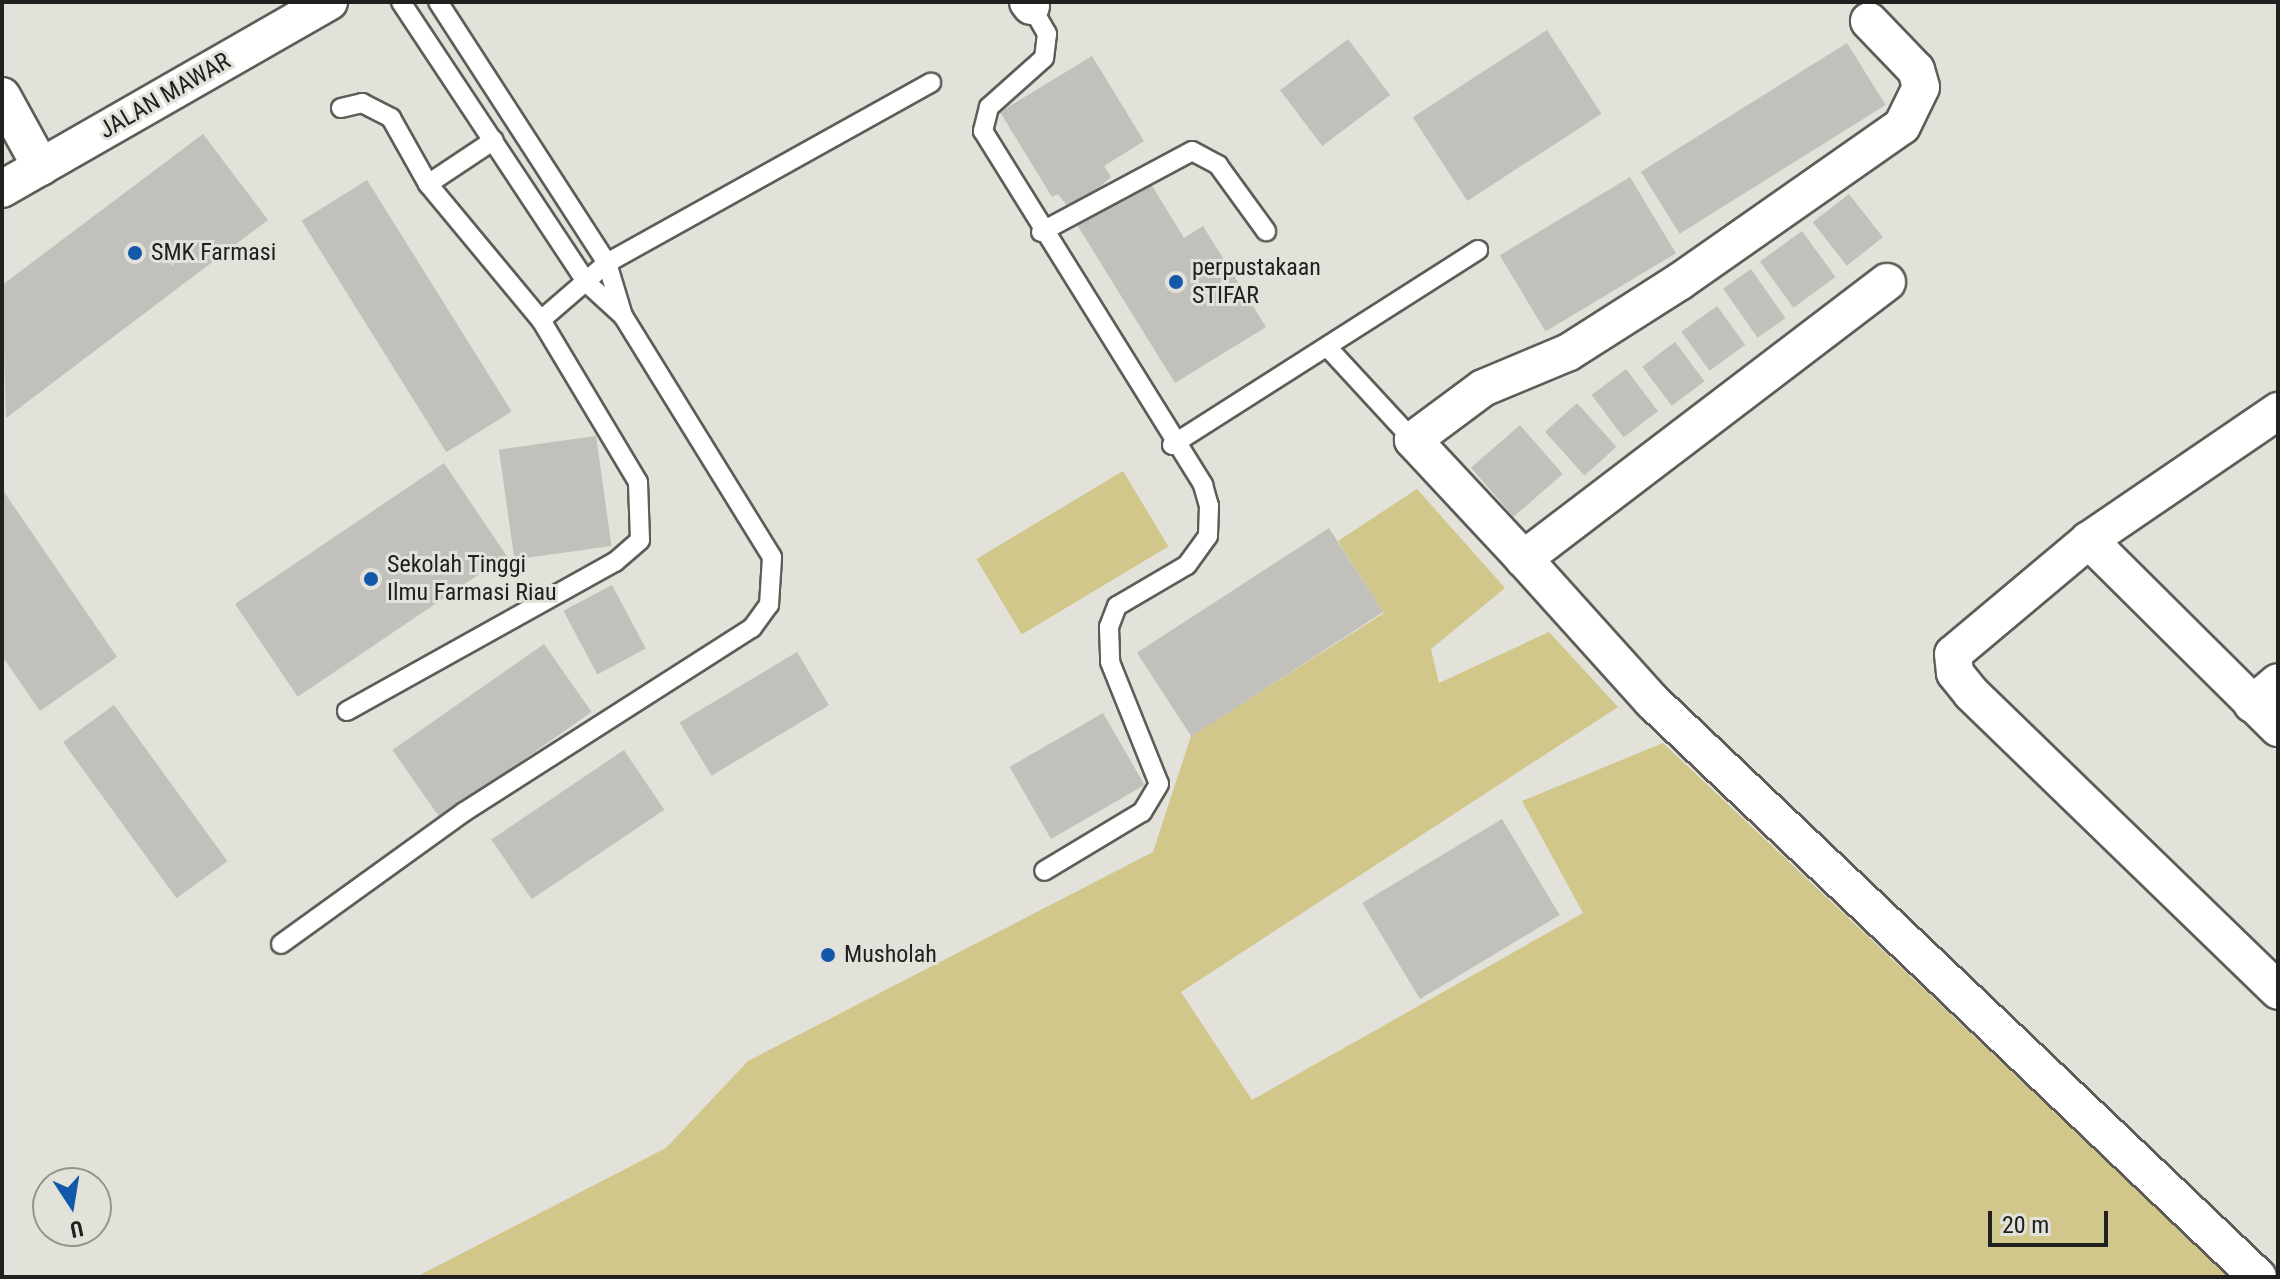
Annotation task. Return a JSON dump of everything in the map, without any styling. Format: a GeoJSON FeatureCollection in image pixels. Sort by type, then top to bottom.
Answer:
{"type":"FeatureCollection","features":[{"type":"Feature","properties":{"kind":"street","name":"JALAN MAWAR"},"geometry":{"type":"LineString","coordinates":[[2,189],[329,2]]}},
{"type":"Feature","properties":{"kind":"street"},"geometry":{"type":"LineString","coordinates":[[1869,21],[1916,70],[1921,87],[1902,126],[1679,282],[1569,352],[1483,388],[1413,440],[1652,701],[2258,1277]]}},
{"type":"Feature","properties":{"kind":"street"},"geometry":{"type":"LineString","coordinates":[[2,96],[41,167]]}},
{"type":"Feature","properties":{"kind":"street"},"geometry":{"type":"LineString","coordinates":[[1524,559],[1887,282]]}},
{"type":"Feature","properties":{"kind":"street"},"geometry":{"type":"LineString","coordinates":[[2278,411],[2089,540],[1959,643],[1955,673],[2278,991]]}},
{"type":"Feature","properties":{"kind":"street"},"geometry":{"type":"LineString","coordinates":[[2089,540],[2265,693],[2278,728]]}},
{"type":"Feature","properties":{"kind":"lane"},"geometry":{"type":"LineString","coordinates":[[401,2],[587,283],[623,316]]}},
{"type":"Feature","properties":{"kind":"lane"},"geometry":{"type":"LineString","coordinates":[[281,944],[464,812],[752,628],[769,605],[772,557],[623,316],[607,263],[438,2]]}},
{"type":"Feature","properties":{"kind":"lane"},"geometry":{"type":"LineString","coordinates":[[1030,4],[1047,34],[1044,58],[989,107],[983,131],[1172,445],[1203,485],[1208,536],[1187,565],[1117,606],[1106,643],[1159,784],[1142,812],[1044,871]]}},
{"type":"Feature","properties":{"kind":"lane"},"geometry":{"type":"LineString","coordinates":[[541,320],[607,263],[931,83]]}},
{"type":"Feature","properties":{"kind":"lane"},"geometry":{"type":"LineString","coordinates":[[341,108],[362,103],[391,118],[428,184],[541,320],[638,482],[640,540],[615,562],[347,711]]}},
{"type":"Feature","properties":{"kind":"lane"},"geometry":{"type":"LineString","coordinates":[[428,184],[494,140]]}},
{"type":"Feature","properties":{"kind":"lane"},"geometry":{"type":"LineString","coordinates":[[1041,232],[1192,151],[1218,165],[1266,231]]}},
{"type":"Feature","properties":{"kind":"lane"},"geometry":{"type":"LineString","coordinates":[[1172,445],[1330,350],[1478,250]]}},
{"type":"Feature","properties":{"kind":"lane"},"geometry":{"type":"LineString","coordinates":[[1330,350],[1413,440]]}},
{"type":"Feature","properties":{"kind":"shaded area"},"geometry":{"type":"Polygon","coordinates":[[[1123,471],[1168,546],[1022,635],[976,559],[1123,471]]]}},
{"type":"Feature","properties":{"kind":"shaded area"},"geometry":{"type":"Polygon","coordinates":[[[1417,489],[1505,588],[1431,649],[1439,683],[1549,632],[1618,707],[1181,992],[1252,1100],[1583,913],[1522,801],[1663,743],[2229,1277],[416,1277],[666,1148],[748,1061],[1153,852],[1191,736],[1384,613],[1338,541],[1417,489]]]}},
{"type":"Feature","properties":{"kind":"building"},"geometry":{"type":"Polygon","coordinates":[[[1547,30],[1601,114],[1467,201],[1413,117],[1547,30]]]}},
{"type":"Feature","properties":{"kind":"building"},"geometry":{"type":"Polygon","coordinates":[[[1348,39],[1390,95],[1322,146],[1280,90],[1348,39]]]}},
{"type":"Feature","properties":{"kind":"building"},"geometry":{"type":"Polygon","coordinates":[[[1847,43],[1886,105],[1680,234],[1641,172],[1847,43]]]}},
{"type":"Feature","properties":{"kind":"building"},"geometry":{"type":"Polygon","coordinates":[[[1092,56],[1144,141],[1104,166],[1111,177],[1072,212],[1058,194],[1052,197],[1000,112],[1092,56]]]}},
{"type":"Feature","properties":{"kind":"building","name":"SMK Farmasi"},"geometry":{"type":"Polygon","coordinates":[[[203,134],[268,220],[6,418],[2,285],[203,134]]]}},
{"type":"Feature","properties":{"kind":"building","name":"perpustakaan STIFAR"},"geometry":{"type":"Polygon","coordinates":[[[1146,176],[1184,238],[1203,226],[1266,327],[1175,383],[1074,220],[1146,176]]]}},
{"type":"Feature","properties":{"kind":"building"},"geometry":{"type":"Polygon","coordinates":[[[1630,177],[1676,253],[1546,332],[1500,255],[1630,177]]]}},
{"type":"Feature","properties":{"kind":"building"},"geometry":{"type":"Polygon","coordinates":[[[367,180],[512,412],[446,452],[302,221],[367,180]]]}},
{"type":"Feature","properties":{"kind":"building"},"geometry":{"type":"Polygon","coordinates":[[[1849,194],[1883,237],[1847,266],[1813,222],[1849,194]]]}},
{"type":"Feature","properties":{"kind":"building"},"geometry":{"type":"Polygon","coordinates":[[[1802,231],[1836,277],[1793,308],[1760,262],[1802,231]]]}},
{"type":"Feature","properties":{"kind":"building"},"geometry":{"type":"Polygon","coordinates":[[[1751,269],[1785,318],[1758,338],[1723,289],[1751,269]]]}},
{"type":"Feature","properties":{"kind":"building"},"geometry":{"type":"Polygon","coordinates":[[[1717,306],[1745,345],[1710,371],[1681,332],[1717,306]]]}},
{"type":"Feature","properties":{"kind":"building"},"geometry":{"type":"Polygon","coordinates":[[[1675,342],[1704,381],[1672,406],[1642,367],[1675,342]]]}},
{"type":"Feature","properties":{"kind":"building"},"geometry":{"type":"Polygon","coordinates":[[[1626,369],[1658,411],[1624,437],[1592,395],[1626,369]]]}},
{"type":"Feature","properties":{"kind":"building"},"geometry":{"type":"Polygon","coordinates":[[[1577,403],[1616,447],[1585,476],[1545,432],[1577,403]]]}},
{"type":"Feature","properties":{"kind":"building"},"geometry":{"type":"Polygon","coordinates":[[[1520,425],[1563,474],[1514,517],[1471,468],[1520,425]]]}},
{"type":"Feature","properties":{"kind":"building"},"geometry":{"type":"Polygon","coordinates":[[[596,436],[611,546],[514,560],[499,450],[596,436]]]}},
{"type":"Feature","properties":{"kind":"building","name":"Sekolah Tinggi Ilmu Farmasi Riau"},"geometry":{"type":"Polygon","coordinates":[[[444,463],[507,556],[298,697],[235,604],[444,463]]]}},
{"type":"Feature","properties":{"kind":"building"},"geometry":{"type":"Polygon","coordinates":[[[2,489],[117,657],[40,711],[2,656],[2,489]]]}},
{"type":"Feature","properties":{"kind":"building"},"geometry":{"type":"Polygon","coordinates":[[[1329,528],[1383,612],[1191,737],[1137,653],[1329,528]]]}},
{"type":"Feature","properties":{"kind":"building"},"geometry":{"type":"Polygon","coordinates":[[[612,585],[646,649],[597,674],[563,611],[612,585]]]}},
{"type":"Feature","properties":{"kind":"building"},"geometry":{"type":"Polygon","coordinates":[[[544,644],[592,712],[440,818],[392,750],[544,644]]]}},
{"type":"Feature","properties":{"kind":"building"},"geometry":{"type":"Polygon","coordinates":[[[797,652],[829,705],[712,776],[680,723],[797,652]]]}},
{"type":"Feature","properties":{"kind":"building"},"geometry":{"type":"Polygon","coordinates":[[[114,705],[227,861],[176,898],[63,742],[114,705]]]}},
{"type":"Feature","properties":{"kind":"building"},"geometry":{"type":"Polygon","coordinates":[[[1103,713],[1144,785],[1051,839],[1009,767],[1103,713]]]}},
{"type":"Feature","properties":{"kind":"building"},"geometry":{"type":"Polygon","coordinates":[[[624,750],[664,810],[532,899],[491,839],[624,750]]]}},
{"type":"Feature","properties":{"kind":"building"},"geometry":{"type":"Polygon","coordinates":[[[1502,819],[1560,915],[1420,999],[1362,903],[1502,819]]]}},
{"type":"Feature","properties":{"kind":"place","name":"SMK Farmasi"},"geometry":{"type":"Point","coordinates":[135,253]}},
{"type":"Feature","properties":{"kind":"place","name":"perpustakaan STIFAR"},"geometry":{"type":"Point","coordinates":[1176,282]}},
{"type":"Feature","properties":{"kind":"place","name":"Sekolah Tinggi Ilmu Farmasi Riau"},"geometry":{"type":"Point","coordinates":[371,579]}},
{"type":"Feature","properties":{"kind":"place","name":"Musholah"},"geometry":{"type":"Point","coordinates":[828,955]}}]}
